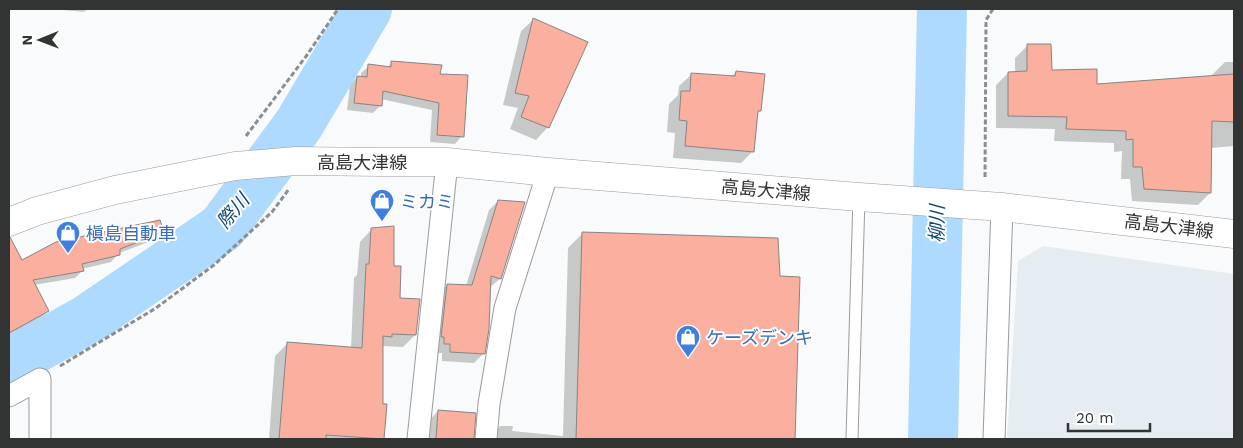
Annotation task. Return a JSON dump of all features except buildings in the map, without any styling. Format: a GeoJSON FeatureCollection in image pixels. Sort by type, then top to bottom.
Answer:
{"type":"FeatureCollection","features":[{"type":"Feature","properties":{"kind":"main road","name":"高島大津線"},"geometry":{"type":"LineString","coordinates":[[228,168],[302,162],[447,162],[548,172],[987,206],[1234,234]]}},
{"type":"Feature","properties":{"kind":"main road"},"geometry":{"type":"LineString","coordinates":[[9,222],[37,211],[115,190],[228,168]]}},
{"type":"Feature","properties":{"kind":"street"},"geometry":{"type":"LineString","coordinates":[[418,439],[447,162]]}},
{"type":"Feature","properties":{"kind":"street"},"geometry":{"type":"LineString","coordinates":[[486,439],[489,404],[505,308],[548,172]]}},
{"type":"Feature","properties":{"kind":"street"},"geometry":{"type":"LineString","coordinates":[[987,206],[994,439]]}},
{"type":"Feature","properties":{"kind":"street"},"geometry":{"type":"LineString","coordinates":[[9,396],[40,379],[40,439]]}},
{"type":"Feature","properties":{"kind":"lane"},"geometry":{"type":"LineString","coordinates":[[852,439],[859,197]]}},
{"type":"Feature","properties":{"kind":"path"},"geometry":{"type":"LineString","coordinates":[[228,168],[338,9]]}},
{"type":"Feature","properties":{"kind":"path"},"geometry":{"type":"LineString","coordinates":[[987,206],[986,20],[993,9]]}},
{"type":"Feature","properties":{"kind":"path"},"geometry":{"type":"LineString","coordinates":[[40,379],[156,308],[214,265],[272,212],[302,162]]}},
{"type":"Feature","properties":{"kind":"shaded area"},"geometry":{"type":"Polygon","coordinates":[[[1043,246],[1234,274],[1234,439],[1007,439],[1018,261],[1043,246]]]}},
{"type":"Feature","properties":{"kind":"waterway","name":"際川"},"geometry":{"type":"LineString","coordinates":[[9,363],[88,319],[222,228],[299,124],[367,9]]}},
{"type":"Feature","properties":{"kind":"waterway","name":"柳川"},"geometry":{"type":"LineString","coordinates":[[933,439],[942,9]]}},
{"type":"Feature","properties":{"kind":"place","name":"ミカミ"},"geometry":{"type":"Point","coordinates":[382,222]}},
{"type":"Feature","properties":{"kind":"place","name":"槇島自動車"},"geometry":{"type":"Point","coordinates":[68,254]}},
{"type":"Feature","properties":{"kind":"place","name":"ケーズデンキ"},"geometry":{"type":"Point","coordinates":[688,358]}}]}
